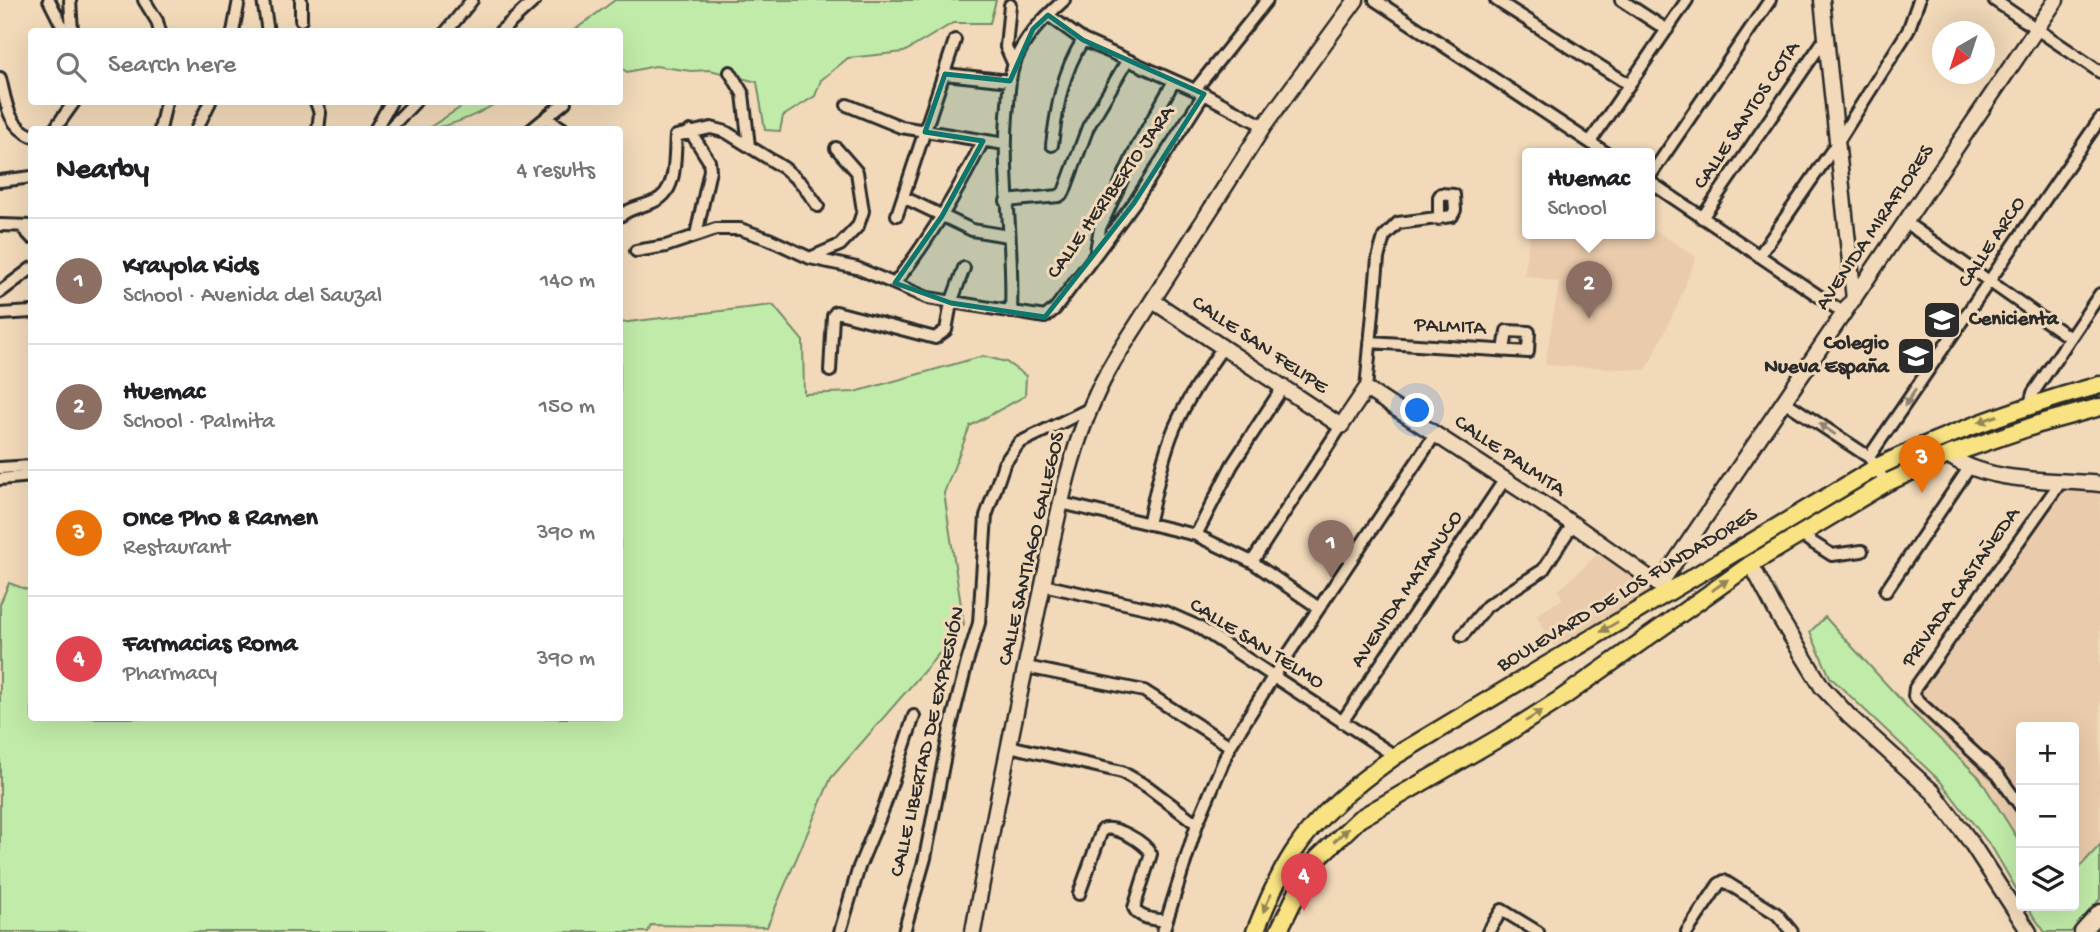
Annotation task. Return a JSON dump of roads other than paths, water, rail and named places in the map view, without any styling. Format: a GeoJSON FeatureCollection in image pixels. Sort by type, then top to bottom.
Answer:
{"type":"FeatureCollection","features":[{"type":"Feature","properties":{"kind":"main road","name":"BOULEVARD DE LOS FUNDADORES"},"geometry":{"type":"LineString","coordinates":[[1255,932],[1278,880],[1307,834],[1331,806],[1395,756],[1664,588],[1756,537],[1873,462],[2030,404],[2100,385]]}},
{"type":"Feature","properties":{"kind":"main road","name":"BOULEVARD DE LOS FUNDADORES"},"geometry":{"type":"LineString","coordinates":[[1278,932],[1304,877],[1318,858],[1359,819],[1559,700],[1751,564],[1886,483],[1948,455],[2045,422],[2100,407]]}},
{"type":"Feature","properties":{"kind":"main road"},"geometry":{"type":"LineString","coordinates":[[1751,564],[1752,546],[1756,537]]}},
{"type":"Feature","properties":{"kind":"street"},"geometry":{"type":"LineString","coordinates":[[49,0],[63,28]]}},
{"type":"Feature","properties":{"kind":"street"},"geometry":{"type":"LineString","coordinates":[[70,0],[72,28]]}},
{"type":"Feature","properties":{"kind":"street"},"geometry":{"type":"LineString","coordinates":[[144,0],[158,21],[159,28]]}},
{"type":"Feature","properties":{"kind":"street"},"geometry":{"type":"LineString","coordinates":[[234,28],[239,0]]}},
{"type":"Feature","properties":{"kind":"street"},"geometry":{"type":"LineString","coordinates":[[263,0],[267,28]]}},
{"type":"Feature","properties":{"kind":"street"},"geometry":{"type":"LineString","coordinates":[[301,0],[301,20]]}},
{"type":"Feature","properties":{"kind":"street"},"geometry":{"type":"LineString","coordinates":[[449,28],[472,0]]}},
{"type":"Feature","properties":{"kind":"street"},"geometry":{"type":"LineString","coordinates":[[504,28],[535,0]]}},
{"type":"Feature","properties":{"kind":"street"},"geometry":{"type":"LineString","coordinates":[[636,251],[666,246],[716,229],[740,229],[810,258],[856,268],[910,291],[951,303],[1011,312],[1012,279],[1005,144],[1010,81],[1014,65],[1034,29],[1064,0]]}},
{"type":"Feature","properties":{"kind":"street","name":"CALLE HERIBERTO JARA"},"geometry":{"type":"LineString","coordinates":[[1011,312],[1045,317],[1051,314],[1133,203],[1200,92],[1267,0]]}},
{"type":"Feature","properties":{"kind":"street","name":"CALLE SANTIAGO GALLEGOS"},"geometry":{"type":"LineString","coordinates":[[972,932],[1061,503],[1089,409],[1098,388],[1264,126],[1356,0]]}},
{"type":"Feature","properties":{"kind":"street"},"geometry":{"type":"LineString","coordinates":[[1375,0],[1599,148]]}},
{"type":"Feature","properties":{"kind":"street"},"geometry":{"type":"LineString","coordinates":[[1496,0],[1628,85]]}},
{"type":"Feature","properties":{"kind":"street"},"geometry":{"type":"LineString","coordinates":[[1621,0],[1667,30]]}},
{"type":"Feature","properties":{"kind":"street"},"geometry":{"type":"LineString","coordinates":[[1590,142],[1687,0]]}},
{"type":"Feature","properties":{"kind":"street"},"geometry":{"type":"LineString","coordinates":[[1655,169],[1770,0]]}},
{"type":"Feature","properties":{"kind":"street"},"geometry":{"type":"LineString","coordinates":[[1822,0],[1854,299]]}},
{"type":"Feature","properties":{"kind":"street"},"geometry":{"type":"LineString","coordinates":[[1759,256],[1838,143],[1908,31],[1919,0]]}},
{"type":"Feature","properties":{"kind":"street"},"geometry":{"type":"LineString","coordinates":[[1994,0],[2100,72]]}},
{"type":"Feature","properties":{"kind":"street","name":"AVENIDA MIRAFLORES"},"geometry":{"type":"LineString","coordinates":[[1664,588],[1784,401],[2056,0]]}},
{"type":"Feature","properties":{"kind":"street"},"geometry":{"type":"LineString","coordinates":[[1010,5],[1006,47],[1014,65]]}},
{"type":"Feature","properties":{"kind":"street"},"geometry":{"type":"LineString","coordinates":[[1048,15],[1083,40],[1200,92],[1264,126]]}},
{"type":"Feature","properties":{"kind":"street","name":"CALLE SANTOS COTA"},"geometry":{"type":"LineString","coordinates":[[1702,218],[1826,37]]}},
{"type":"Feature","properties":{"kind":"street"},"geometry":{"type":"LineString","coordinates":[[897,215],[956,40]]}},
{"type":"Feature","properties":{"kind":"street"},"geometry":{"type":"LineString","coordinates":[[1052,145],[1058,99],[1072,57],[1083,40]]}},
{"type":"Feature","properties":{"kind":"street"},"geometry":{"type":"LineString","coordinates":[[1006,201],[1059,196],[1064,192],[1088,127],[1127,61]]}},
{"type":"Feature","properties":{"kind":"street"},"geometry":{"type":"LineString","coordinates":[[730,72],[743,94],[749,146]]}},
{"type":"Feature","properties":{"kind":"street"},"geometry":{"type":"LineString","coordinates":[[945,74],[1010,81]]}},
{"type":"Feature","properties":{"kind":"street"},"geometry":{"type":"LineString","coordinates":[[0,78],[8,111],[15,126],[28,134]]}},
{"type":"Feature","properties":{"kind":"street"},"geometry":{"type":"LineString","coordinates":[[1096,251],[1100,228],[1137,147],[1174,81]]}},
{"type":"Feature","properties":{"kind":"street"},"geometry":{"type":"LineString","coordinates":[[57,126],[72,105]]}},
{"type":"Feature","properties":{"kind":"street"},"geometry":{"type":"LineString","coordinates":[[161,126],[165,105]]}},
{"type":"Feature","properties":{"kind":"street"},"geometry":{"type":"LineString","coordinates":[[198,126],[208,105]]}},
{"type":"Feature","properties":{"kind":"street"},"geometry":{"type":"LineString","coordinates":[[317,105],[320,113],[318,126]]}},
{"type":"Feature","properties":{"kind":"street"},"geometry":{"type":"LineString","coordinates":[[377,126],[389,105]]}},
{"type":"Feature","properties":{"kind":"street"},"geometry":{"type":"LineString","coordinates":[[392,126],[412,105]]}},
{"type":"Feature","properties":{"kind":"street"},"geometry":{"type":"LineString","coordinates":[[536,126],[561,105]]}},
{"type":"Feature","properties":{"kind":"street"},"geometry":{"type":"LineString","coordinates":[[847,105],[901,127],[1005,144]]}},
{"type":"Feature","properties":{"kind":"street"},"geometry":{"type":"LineString","coordinates":[[546,118],[559,126]]}},
{"type":"Feature","properties":{"kind":"street","name":"CALLE ARCO"},"geometry":{"type":"LineString","coordinates":[[1873,462],[1990,281],[2100,119]]}},
{"type":"Feature","properties":{"kind":"street"},"geometry":{"type":"LineString","coordinates":[[623,214],[630,208],[655,201],[664,195],[671,183],[676,136],[711,128],[726,132],[784,168],[802,184],[818,206]]}},
{"type":"Feature","properties":{"kind":"street"},"geometry":{"type":"LineString","coordinates":[[690,131],[709,161],[710,170],[696,235]]}},
{"type":"Feature","properties":{"kind":"street"},"geometry":{"type":"LineString","coordinates":[[895,284],[942,216],[983,141]]}},
{"type":"Feature","properties":{"kind":"street"},"geometry":{"type":"LineString","coordinates":[[810,258],[840,245],[858,226],[863,211],[857,172],[836,148]]}},
{"type":"Feature","properties":{"kind":"street"},"geometry":{"type":"LineString","coordinates":[[0,181],[28,178]]}},
{"type":"Feature","properties":{"kind":"street"},"geometry":{"type":"LineString","coordinates":[[1655,185],[1844,313]]}},
{"type":"Feature","properties":{"kind":"street"},"geometry":{"type":"LineString","coordinates":[[903,197],[972,230],[1008,236]]}},
{"type":"Feature","properties":{"kind":"street"},"geometry":{"type":"LineString","coordinates":[[1252,562],[1366,388],[1378,258],[1384,237],[1398,223],[1442,219]]}},
{"type":"Feature","properties":{"kind":"street"},"geometry":{"type":"LineString","coordinates":[[1905,222],[2070,338]]}},
{"type":"Feature","properties":{"kind":"street"},"geometry":{"type":"LineString","coordinates":[[0,225],[27,226]]}},
{"type":"Feature","properties":{"kind":"street"},"geometry":{"type":"LineString","coordinates":[[830,371],[833,316],[836,312],[936,338],[946,330],[951,303],[964,268]]}},
{"type":"Feature","properties":{"kind":"street"},"geometry":{"type":"LineString","coordinates":[[0,292],[28,271]]}},
{"type":"Feature","properties":{"kind":"street"},"geometry":{"type":"LineString","coordinates":[[2030,404],[2033,393],[2100,294]]}},
{"type":"Feature","properties":{"kind":"street","name":"CALLE SAN FELIPE"},"geometry":{"type":"LineString","coordinates":[[1153,301],[1341,426]]}},
{"type":"Feature","properties":{"kind":"street"},"geometry":{"type":"LineString","coordinates":[[0,314],[28,312]]}},
{"type":"Feature","properties":{"kind":"street","name":"PALMITA"},"geometry":{"type":"LineString","coordinates":[[1370,342],[1504,351],[1528,352],[1529,332],[1507,331],[1504,351]]}},
{"type":"Feature","properties":{"kind":"street"},"geometry":{"type":"LineString","coordinates":[[1148,524],[1167,449],[1179,419],[1200,380],[1223,347]]}},
{"type":"Feature","properties":{"kind":"street"},"geometry":{"type":"LineString","coordinates":[[1196,535],[1232,465],[1283,387]]}},
{"type":"Feature","properties":{"kind":"street","name":"CALLE PALMITA"},"geometry":{"type":"LineString","coordinates":[[1366,388],[1573,524],[1664,588]]}},
{"type":"Feature","properties":{"kind":"street"},"geometry":{"type":"LineString","coordinates":[[1784,401],[1873,462],[1886,483]]}},
{"type":"Feature","properties":{"kind":"street","name":"CALLE LIBERTAD DE EXPRESIÓN"},"geometry":{"type":"LineString","coordinates":[[904,932],[925,858],[950,729],[979,623],[986,516],[1004,464],[1019,443],[1089,409]]}},
{"type":"Feature","properties":{"kind":"street"},"geometry":{"type":"LineString","coordinates":[[1079,894],[1102,830],[1114,828],[1147,847],[1150,853],[1134,908],[1139,915],[1164,927],[1197,824],[1230,746],[1436,433]]}},
{"type":"Feature","properties":{"kind":"street"},"geometry":{"type":"LineString","coordinates":[[1948,455],[1969,468],[1992,475],[2100,484]]}},
{"type":"Feature","properties":{"kind":"street"},"geometry":{"type":"LineString","coordinates":[[0,468],[28,475]]}},
{"type":"Feature","properties":{"kind":"street"},"geometry":{"type":"LineString","coordinates":[[0,480],[28,468]]}},
{"type":"Feature","properties":{"kind":"street"},"geometry":{"type":"LineString","coordinates":[[1886,591],[1969,468]]}},
{"type":"Feature","properties":{"kind":"street","name":"AVENIDA MATANUCO"},"geometry":{"type":"LineString","coordinates":[[1342,722],[1505,479]]}},
{"type":"Feature","properties":{"kind":"street","name":"PRIVADA CASTAÑEDA"},"geometry":{"type":"LineString","coordinates":[[2016,800],[1998,775],[1919,702],[1914,696],[1915,688],[2062,480]]}},
{"type":"Feature","properties":{"kind":"street"},"geometry":{"type":"LineString","coordinates":[[1061,503],[1196,535],[1252,562],[1320,608]]}},
{"type":"Feature","properties":{"kind":"street"},"geometry":{"type":"LineString","coordinates":[[1462,636],[1487,606],[1542,570],[1573,524]]}},
{"type":"Feature","properties":{"kind":"street"},"geometry":{"type":"LineString","coordinates":[[1799,534],[1832,555],[1862,551]]}},
{"type":"Feature","properties":{"kind":"street"},"geometry":{"type":"LineString","coordinates":[[1751,564],[1778,615],[1822,687],[1849,716],[1933,792],[1976,850],[2029,932]]}},
{"type":"Feature","properties":{"kind":"street","name":"CALLE SAN TELMO"},"geometry":{"type":"LineString","coordinates":[[1043,585],[1165,612],[1196,626],[1395,756]]}},
{"type":"Feature","properties":{"kind":"street"},"geometry":{"type":"LineString","coordinates":[[1026,667],[1144,691],[1230,746]]}},
{"type":"Feature","properties":{"kind":"street"},"geometry":{"type":"LineString","coordinates":[[840,932],[859,867],[884,807],[914,716]]}},
{"type":"Feature","properties":{"kind":"street"},"geometry":{"type":"LineString","coordinates":[[1009,746],[1122,772],[1197,824]]}},
{"type":"Feature","properties":{"kind":"street"},"geometry":{"type":"LineString","coordinates":[[1688,932],[1719,884],[1724,881],[1777,914],[1791,932]]}},
{"type":"Feature","properties":{"kind":"street"},"geometry":{"type":"LineString","coordinates":[[1488,932],[1502,910],[1538,932]]}},
{"type":"Feature","properties":{"kind":"street"},"geometry":{"type":"LineString","coordinates":[[2082,932],[2100,912]]}},
{"type":"Feature","properties":{"kind":"place","name":"Huemac"},"geometry":{"type":"Point","coordinates":[1589,319]}},
{"type":"Feature","properties":{"kind":"place","name":"Cenicienta"},"geometry":{"type":"Point","coordinates":[1942,320]}},
{"type":"Feature","properties":{"kind":"place","name":"Colegio Nueva España"},"geometry":{"type":"Point","coordinates":[1916,356]}},
{"type":"Feature","properties":{"kind":"place","name":"Once Pho & Ramen"},"geometry":{"type":"Point","coordinates":[1922,493]}},
{"type":"Feature","properties":{"kind":"place","name":"Krayola Kids"},"geometry":{"type":"Point","coordinates":[1331,578]}},
{"type":"Feature","properties":{"kind":"place","name":"Farmacias Roma"},"geometry":{"type":"Point","coordinates":[1304,911]}}]}
